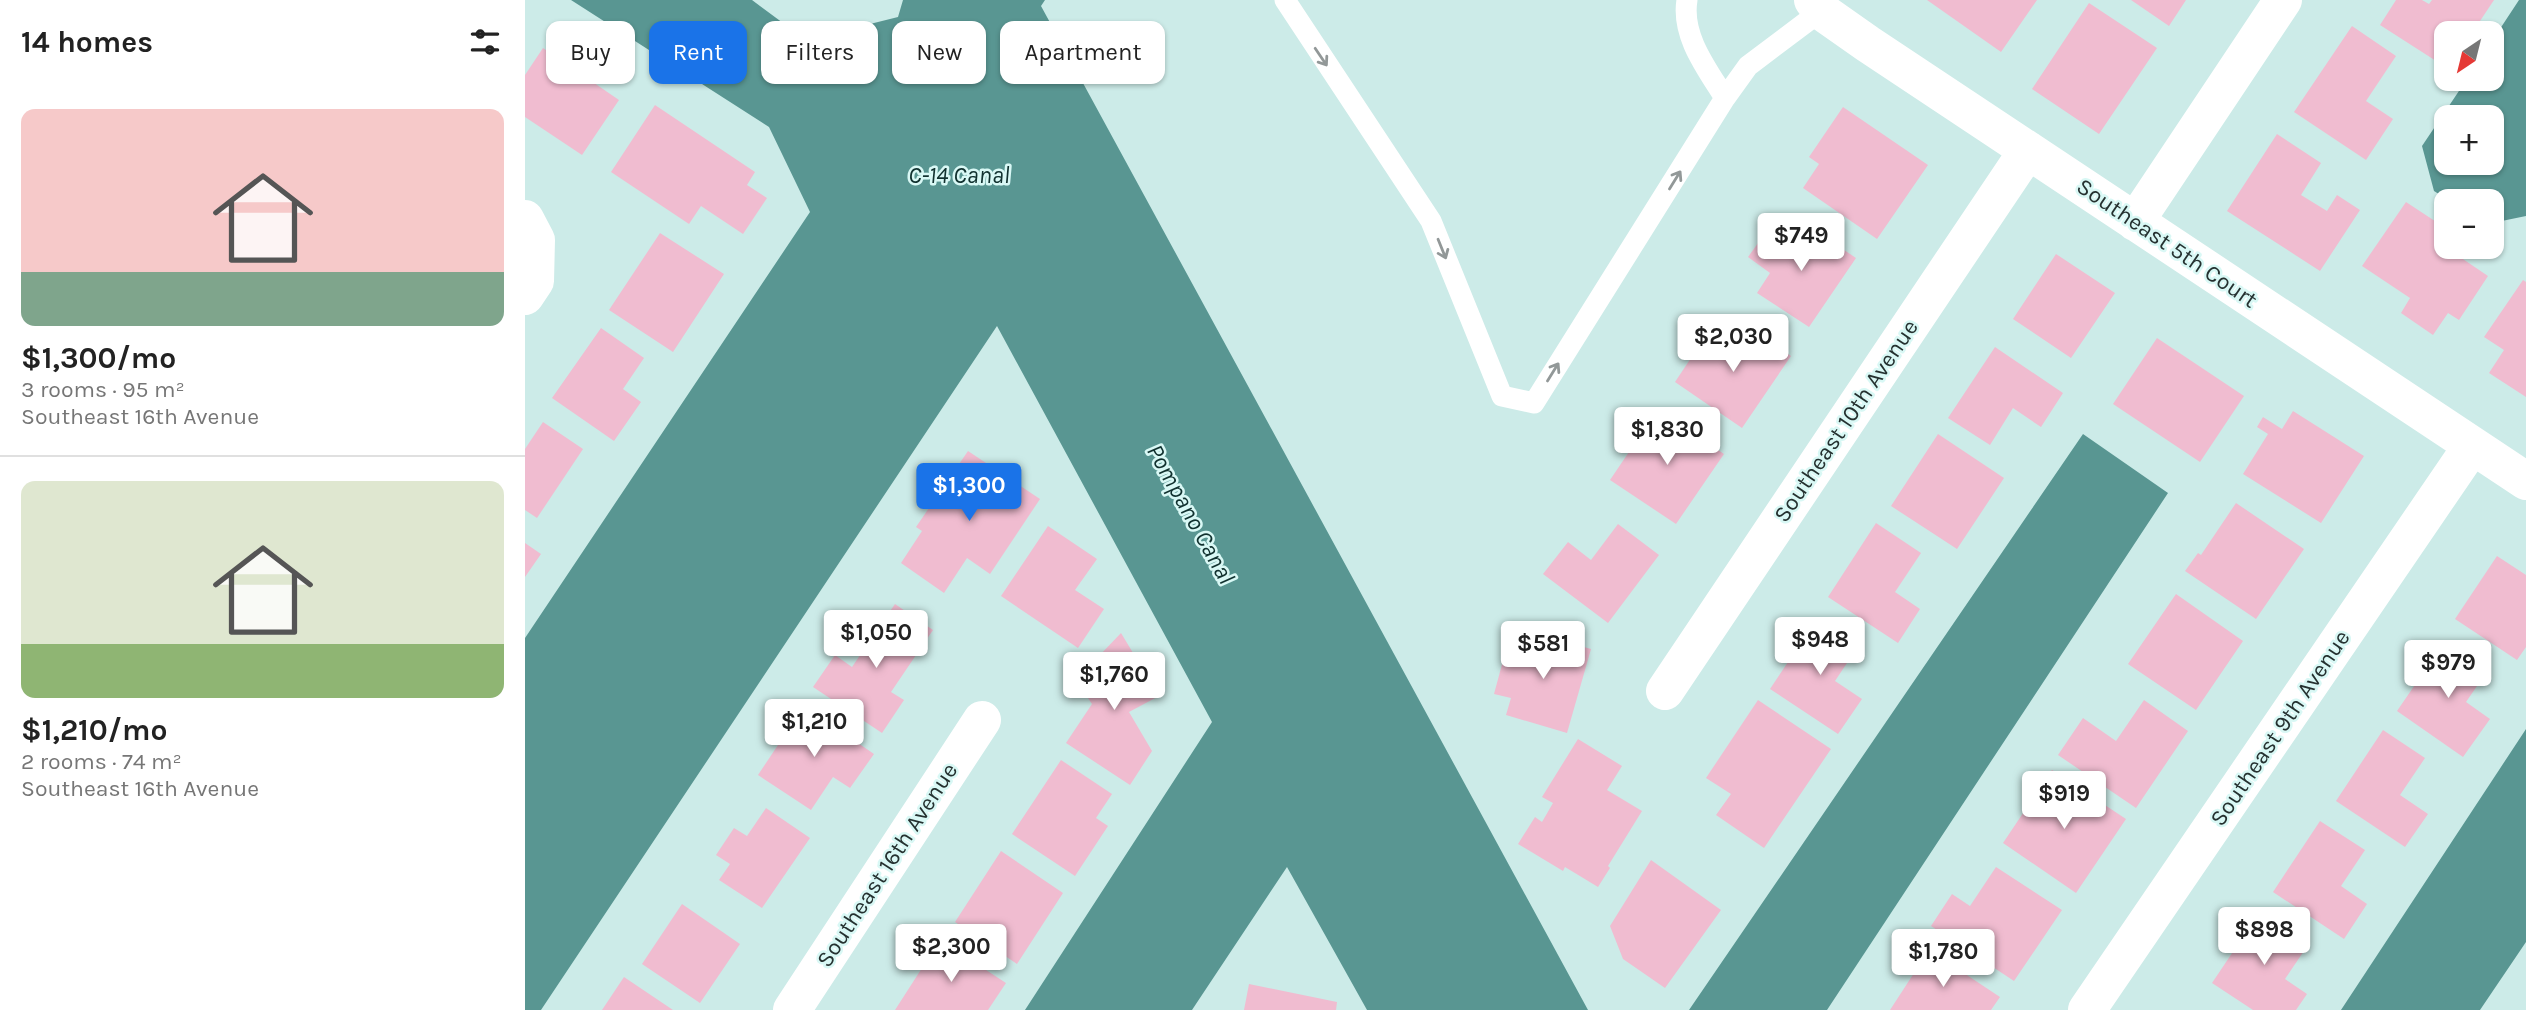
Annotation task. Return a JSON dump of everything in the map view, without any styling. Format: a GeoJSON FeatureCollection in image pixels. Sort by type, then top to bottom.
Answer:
{"type":"FeatureCollection","features":[{"type":"Feature","properties":{"kind":"street"},"geometry":{"type":"LineString","coordinates":[[2135,222],[2283,0]]}},
{"type":"Feature","properties":{"kind":"street","name":"Southeast 5th Court"},"geometry":{"type":"LineString","coordinates":[[1817,6],[2135,222],[2526,481]]}},
{"type":"Feature","properties":{"kind":"street","name":"Southeast 10th Avenue"},"geometry":{"type":"LineString","coordinates":[[1665,691],[2028,150]]}},
{"type":"Feature","properties":{"kind":"street"},"geometry":{"type":"LineString","coordinates":[[525,296],[535,281],[531,229]]}},
{"type":"Feature","properties":{"kind":"street","name":"Southeast 9th Avenue"},"geometry":{"type":"LineString","coordinates":[[2087,1010],[2472,446]]}},
{"type":"Feature","properties":{"kind":"street","name":"Southeast 16th Avenue"},"geometry":{"type":"LineString","coordinates":[[792,1010],[982,720]]}},
{"type":"Feature","properties":{"kind":"lane"},"geometry":{"type":"LineString","coordinates":[[1285,0],[1431,221],[1501,396],[1534,403],[1724,98],[1748,66],[1817,6]]}},
{"type":"Feature","properties":{"kind":"lane"},"geometry":{"type":"LineString","coordinates":[[1687,0],[1685,10],[1693,45],[1724,98]]}},
{"type":"Feature","properties":{"kind":"water","name":"C-14 Canal"},"geometry":{"type":"Polygon","coordinates":[[[571,0],[752,0],[780,21],[761,21],[761,84],[878,84],[878,22],[898,17],[903,0],[1045,0],[1041,6],[1049,21],[1000,21],[1000,84],[1083,84],[1588,1010],[1367,1010],[1287,867],[1192,1010],[1025,1010],[1212,722],[997,326],[541,1010],[525,1010],[525,638],[810,212],[769,127],[702,84],[747,84],[747,21],[649,21],[649,50],[635,41],[635,21],[604,21],[571,0]]]}},
{"type":"Feature","properties":{"kind":"water"},"geometry":{"type":"Polygon","coordinates":[[[2519,0],[2526,0],[2526,216],[2504,221],[2504,189],[2434,191],[2422,146],[2434,128],[2434,175],[2504,175],[2504,105],[2450,105],[2459,91],[2504,91],[2504,23],[2519,0]]]}},
{"type":"Feature","properties":{"kind":"water"},"geometry":{"type":"Polygon","coordinates":[[[2083,434],[2168,493],[1827,1010],[1689,1010],[2083,434]]]}},
{"type":"Feature","properties":{"kind":"water"},"geometry":{"type":"Polygon","coordinates":[[[2526,729],[2526,942],[2480,1010],[2341,1010],[2526,729]]]}},
{"type":"Feature","properties":{"kind":"building"},"geometry":{"type":"Polygon","coordinates":[[[1927,0],[2037,0],[2001,52],[1927,0]]]}},
{"type":"Feature","properties":{"kind":"building"},"geometry":{"type":"Polygon","coordinates":[[[2131,0],[2186,0],[2169,26],[2131,0]]]}},
{"type":"Feature","properties":{"kind":"building"},"geometry":{"type":"Polygon","coordinates":[[[2396,0],[2422,0],[2429,4],[2432,0],[2494,0],[2480,21],[2434,21],[2434,60],[2380,25],[2396,0]]]}},
{"type":"Feature","properties":{"kind":"building"},"geometry":{"type":"Polygon","coordinates":[[[2089,3],[2157,48],[2099,134],[2032,89],[2089,3]]]}},
{"type":"Feature","properties":{"kind":"building"},"geometry":{"type":"Polygon","coordinates":[[[2352,26],[2396,56],[2366,101],[2393,119],[2366,160],[2294,112],[2352,26]]]}},
{"type":"Feature","properties":{"kind":"building"},"geometry":{"type":"Polygon","coordinates":[[[543,48],[546,50],[546,84],[596,84],[619,100],[582,155],[525,117],[525,75],[543,48]]]}},
{"type":"Feature","properties":{"kind":"building"},"geometry":{"type":"Polygon","coordinates":[[[655,105],[755,172],[747,185],[767,198],[743,234],[701,206],[689,224],[611,172],[655,105]]]}},
{"type":"Feature","properties":{"kind":"building"},"geometry":{"type":"Polygon","coordinates":[[[1843,107],[1928,165],[1877,239],[1803,188],[1819,164],[1809,157],[1843,107]]]}},
{"type":"Feature","properties":{"kind":"building"},"geometry":{"type":"Polygon","coordinates":[[[2277,134],[2321,163],[2301,195],[2327,211],[2337,195],[2360,210],[2320,271],[2227,211],[2277,134]]]}},
{"type":"Feature","properties":{"kind":"building"},"geometry":{"type":"Polygon","coordinates":[[[2406,202],[2434,220],[2434,259],[2463,259],[2488,276],[2459,320],[2448,313],[2433,335],[2401,313],[2410,298],[2362,266],[2406,202]]]}},
{"type":"Feature","properties":{"kind":"building"},"geometry":{"type":"Polygon","coordinates":[[[1807,225],[1856,258],[1809,327],[1757,293],[1770,273],[1748,257],[1766,232],[1791,249],[1807,225]]]}},
{"type":"Feature","properties":{"kind":"building"},"geometry":{"type":"Polygon","coordinates":[[[660,233],[724,274],[673,352],[609,310],[660,233]]]}},
{"type":"Feature","properties":{"kind":"building"},"geometry":{"type":"Polygon","coordinates":[[[2056,254],[2115,293],[2071,358],[2013,319],[2056,254]]]}},
{"type":"Feature","properties":{"kind":"building"},"geometry":{"type":"Polygon","coordinates":[[[2523,280],[2526,282],[2526,397],[2489,373],[2504,350],[2484,337],[2523,280]]]}},
{"type":"Feature","properties":{"kind":"building"},"geometry":{"type":"Polygon","coordinates":[[[601,328],[644,358],[623,389],[641,402],[614,441],[552,398],[601,328]]]}},
{"type":"Feature","properties":{"kind":"building"},"geometry":{"type":"Polygon","coordinates":[[[1711,328],[1739,347],[1752,329],[1791,356],[1742,428],[1675,382],[1711,328]]]}},
{"type":"Feature","properties":{"kind":"building"},"geometry":{"type":"Polygon","coordinates":[[[2157,338],[2244,396],[2200,462],[2113,404],[2157,338]]]}},
{"type":"Feature","properties":{"kind":"building"},"geometry":{"type":"Polygon","coordinates":[[[1995,347],[2063,393],[2041,427],[2013,408],[1990,445],[1948,418],[1995,347]]]}},
{"type":"Feature","properties":{"kind":"building"},"geometry":{"type":"Polygon","coordinates":[[[1658,409],[1724,454],[1676,524],[1610,480],[1658,409]]]}},
{"type":"Feature","properties":{"kind":"building"},"geometry":{"type":"Polygon","coordinates":[[[2293,411],[2364,456],[2321,523],[2243,474],[2268,434],[2257,427],[2263,417],[2282,429],[2293,411]]]}},
{"type":"Feature","properties":{"kind":"building"},"geometry":{"type":"Polygon","coordinates":[[[543,422],[583,449],[537,518],[525,510],[525,449],[543,422]]]}},
{"type":"Feature","properties":{"kind":"building"},"geometry":{"type":"Polygon","coordinates":[[[1938,434],[2004,478],[1957,549],[1891,506],[1938,434]]]}},
{"type":"Feature","properties":{"kind":"building"},"geometry":{"type":"Polygon","coordinates":[[[968,451],[1040,499],[990,574],[967,558],[944,593],[901,563],[922,531],[916,527],[968,451]]]}},
{"type":"Feature","properties":{"kind":"building"},"geometry":{"type":"Polygon","coordinates":[[[2236,503],[2304,549],[2256,619],[2185,571],[2198,553],[2201,555],[2236,503]]]}},
{"type":"Feature","properties":{"kind":"building"},"geometry":{"type":"Polygon","coordinates":[[[1876,523],[1921,553],[1895,592],[1920,609],[1898,643],[1828,597],[1876,523]]]}},
{"type":"Feature","properties":{"kind":"building"},"geometry":{"type":"Polygon","coordinates":[[[1618,524],[1659,555],[1608,623],[1543,574],[1568,542],[1591,560],[1618,524]]]}},
{"type":"Feature","properties":{"kind":"building"},"geometry":{"type":"Polygon","coordinates":[[[1048,526],[1097,559],[1075,590],[1104,609],[1078,648],[1001,596],[1048,526]]]}},
{"type":"Feature","properties":{"kind":"building"},"geometry":{"type":"Polygon","coordinates":[[[525,543],[541,554],[525,577],[525,543]]]}},
{"type":"Feature","properties":{"kind":"building"},"geometry":{"type":"Polygon","coordinates":[[[2497,556],[2526,575],[2526,647],[2517,660],[2455,619],[2497,556]]]}},
{"type":"Feature","properties":{"kind":"building"},"geometry":{"type":"Polygon","coordinates":[[[2176,594],[2243,641],[2196,710],[2128,664],[2176,594]]]}},
{"type":"Feature","properties":{"kind":"building"},"geometry":{"type":"Polygon","coordinates":[[[895,604],[933,630],[891,692],[904,700],[882,733],[813,687],[835,655],[852,667],[895,604]]]}},
{"type":"Feature","properties":{"kind":"building"},"geometry":{"type":"Polygon","coordinates":[[[1818,617],[1859,645],[1835,681],[1862,699],[1838,734],[1770,689],[1818,617]]]}},
{"type":"Feature","properties":{"kind":"building"},"geometry":{"type":"Polygon","coordinates":[[[1524,630],[1591,649],[1567,733],[1506,715],[1511,698],[1494,694],[1504,657],[1515,660],[1524,630]]]}},
{"type":"Feature","properties":{"kind":"building"},"geometry":{"type":"Polygon","coordinates":[[[1121,633],[1159,696],[1129,712],[1152,751],[1130,785],[1066,743],[1092,704],[1076,680],[1121,633]]]}},
{"type":"Feature","properties":{"kind":"building"},"geometry":{"type":"Polygon","coordinates":[[[2445,641],[2488,670],[2466,702],[2490,719],[2463,757],[2397,711],[2445,641]]]}},
{"type":"Feature","properties":{"kind":"building"},"geometry":{"type":"Polygon","coordinates":[[[1758,700],[1831,749],[1764,848],[1716,815],[1731,794],[1706,778],[1758,700]]]}},
{"type":"Feature","properties":{"kind":"building"},"geometry":{"type":"Polygon","coordinates":[[[2144,700],[2188,731],[2136,808],[2058,755],[2083,718],[2116,741],[2144,700]]]}},
{"type":"Feature","properties":{"kind":"building"},"geometry":{"type":"Polygon","coordinates":[[[804,706],[874,754],[850,788],[833,777],[811,810],[758,775],[804,706]]]}},
{"type":"Feature","properties":{"kind":"building"},"geometry":{"type":"Polygon","coordinates":[[[2383,730],[2425,758],[2400,795],[2428,814],[2405,847],[2336,801],[2383,730]]]}},
{"type":"Feature","properties":{"kind":"building"},"geometry":{"type":"Polygon","coordinates":[[[1578,739],[1622,766],[1607,790],[1642,811],[1598,887],[1565,867],[1563,871],[1518,844],[1535,817],[1542,822],[1553,803],[1542,797],[1578,739]]]}},
{"type":"Feature","properties":{"kind":"building"},"geometry":{"type":"Polygon","coordinates":[[[1061,760],[1112,794],[1096,818],[1108,826],[1075,876],[1012,834],[1061,760]]]}},
{"type":"Feature","properties":{"kind":"building"},"geometry":{"type":"Polygon","coordinates":[[[2052,770],[2126,819],[2076,893],[2003,843],[2052,770]]]}},
{"type":"Feature","properties":{"kind":"building"},"geometry":{"type":"Polygon","coordinates":[[[766,808],[810,838],[762,908],[719,880],[730,864],[716,855],[734,828],[747,836],[766,808]]]}},
{"type":"Feature","properties":{"kind":"building"},"geometry":{"type":"Polygon","coordinates":[[[2320,821],[2365,850],[2341,886],[2367,904],[2344,939],[2273,892],[2320,821]]]}},
{"type":"Feature","properties":{"kind":"building"},"geometry":{"type":"Polygon","coordinates":[[[1001,851],[1063,893],[1017,964],[955,922],[1001,851]]]}},
{"type":"Feature","properties":{"kind":"building"},"geometry":{"type":"Polygon","coordinates":[[[1651,860],[1721,910],[1665,988],[1623,959],[1610,926],[1651,860]]]}},
{"type":"Feature","properties":{"kind":"building"},"geometry":{"type":"Polygon","coordinates":[[[1996,867],[2062,910],[2014,981],[1931,926],[1952,894],[1970,906],[1996,867]]]}},
{"type":"Feature","properties":{"kind":"building"},"geometry":{"type":"Polygon","coordinates":[[[682,904],[740,944],[700,1003],[642,964],[682,904]]]}},
{"type":"Feature","properties":{"kind":"building"},"geometry":{"type":"Polygon","coordinates":[[[2261,910],[2310,942],[2285,979],[2307,994],[2296,1010],[2253,1010],[2212,983],[2261,910]]]}},
{"type":"Feature","properties":{"kind":"building"},"geometry":{"type":"Polygon","coordinates":[[[940,940],[1006,983],[988,1010],[895,1010],[940,940]]]}},
{"type":"Feature","properties":{"kind":"building"},"geometry":{"type":"Polygon","coordinates":[[[1929,950],[2000,997],[1991,1010],[1890,1010],[1929,950]]]}},
{"type":"Feature","properties":{"kind":"building"},"geometry":{"type":"Polygon","coordinates":[[[624,977],[673,1010],[602,1010],[624,977]]]}},
{"type":"Feature","properties":{"kind":"building"},"geometry":{"type":"Polygon","coordinates":[[[1249,984],[1337,1002],[1336,1010],[1244,1010],[1249,984]]]}},
{"type":"Feature","properties":{"kind":"water label","name":"Pompano Canal"},"geometry":{"type":"Point","coordinates":[1191,514]}}]}
